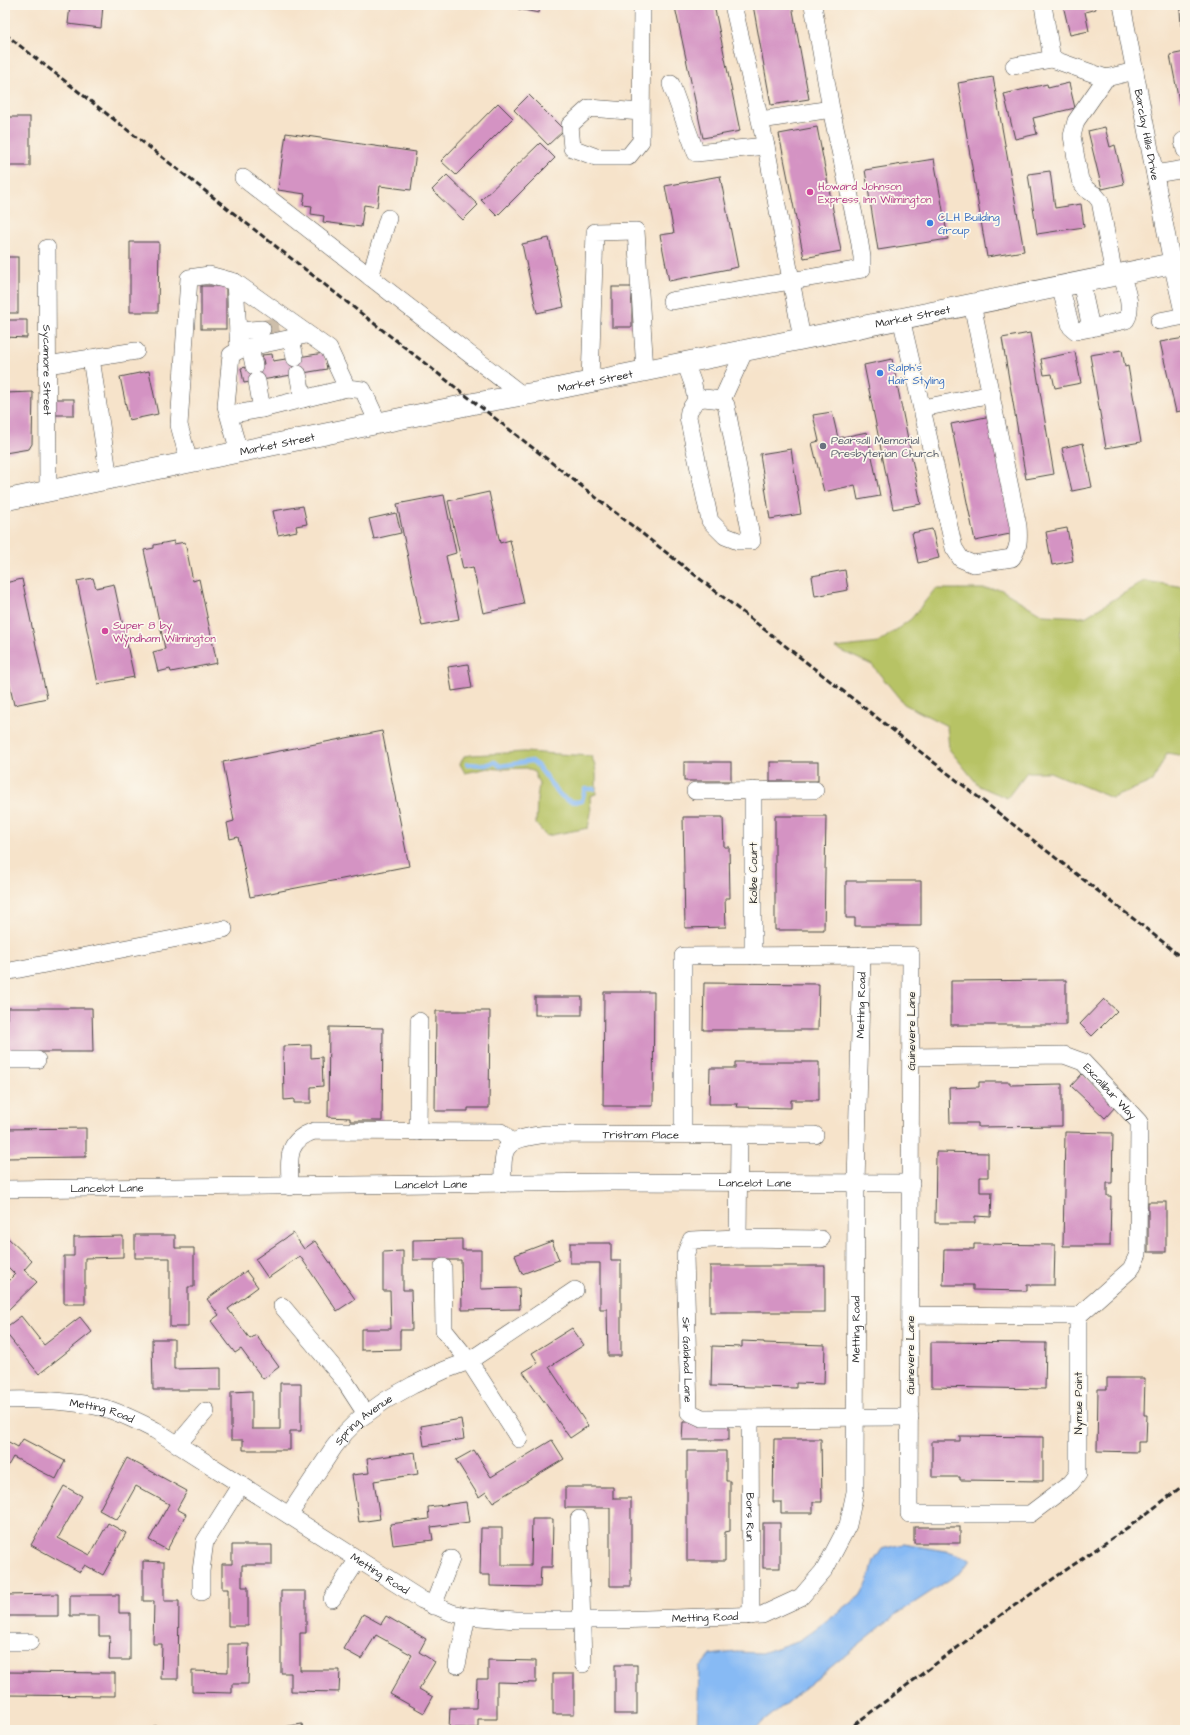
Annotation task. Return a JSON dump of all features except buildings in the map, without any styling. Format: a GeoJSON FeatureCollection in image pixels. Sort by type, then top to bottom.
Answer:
{"type":"FeatureCollection","features":[{"type":"Feature","properties":{"kind":"main road","name":"Market Street"},"geometry":{"type":"LineString","coordinates":[[5,500],[378,423],[1179,262]]}},
{"type":"Feature","properties":{"kind":"street"},"geometry":{"type":"LineString","coordinates":[[642,5],[642,112]]}},
{"type":"Feature","properties":{"kind":"street"},"geometry":{"type":"LineString","coordinates":[[733,5],[766,146],[802,339]]}},
{"type":"Feature","properties":{"kind":"street"},"geometry":{"type":"LineString","coordinates":[[671,301],[862,269],[859,238],[831,109],[813,5]]}},
{"type":"Feature","properties":{"kind":"street"},"geometry":{"type":"LineString","coordinates":[[1043,5],[1052,60]]}},
{"type":"Feature","properties":{"kind":"street","name":"Barclay Hills Drive"},"geometry":{"type":"LineString","coordinates":[[1122,5],[1155,174],[1179,262],[1185,316]]}},
{"type":"Feature","properties":{"kind":"street"},"geometry":{"type":"LineString","coordinates":[[1014,66],[1052,60],[1106,78],[1135,71]]}},
{"type":"Feature","properties":{"kind":"street"},"geometry":{"type":"LineString","coordinates":[[1060,286],[1072,329],[1076,331],[1126,320],[1129,315],[1130,309],[1118,275],[1100,201],[1095,195],[1086,190],[1080,180],[1072,136],[1076,121],[1106,78]]}},
{"type":"Feature","properties":{"kind":"street"},"geometry":{"type":"LineString","coordinates":[[671,84],[696,152],[766,146]]}},
{"type":"Feature","properties":{"kind":"street"},"geometry":{"type":"LineString","coordinates":[[760,120],[831,109]]}},
{"type":"Feature","properties":{"kind":"street"},"geometry":{"type":"LineString","coordinates":[[1185,141],[1183,141],[1185,150]]}},
{"type":"Feature","properties":{"kind":"street"},"geometry":{"type":"LineString","coordinates":[[1155,174],[1185,169]]}},
{"type":"Feature","properties":{"kind":"street"},"geometry":{"type":"LineString","coordinates":[[242,178],[522,395]]}},
{"type":"Feature","properties":{"kind":"street"},"geometry":{"type":"LineString","coordinates":[[370,277],[388,218]]}},
{"type":"Feature","properties":{"kind":"street"},"geometry":{"type":"LineString","coordinates":[[590,381],[595,232],[636,232],[645,370]]}},
{"type":"Feature","properties":{"kind":"street","name":"Sycamore Street"},"geometry":{"type":"LineString","coordinates":[[47,248],[48,492]]}},
{"type":"Feature","properties":{"kind":"street"},"geometry":{"type":"LineString","coordinates":[[189,462],[179,425],[189,278],[209,275],[235,282],[292,330],[328,349],[346,388]]}},
{"type":"Feature","properties":{"kind":"street"},"geometry":{"type":"LineString","coordinates":[[235,282],[238,331],[255,374],[262,409]]}},
{"type":"Feature","properties":{"kind":"street"},"geometry":{"type":"LineString","coordinates":[[1082,282],[1091,328]]}},
{"type":"Feature","properties":{"kind":"street"},"geometry":{"type":"LineString","coordinates":[[901,318],[923,408],[954,548],[961,559],[973,564],[1012,558],[1017,551],[1020,541],[1018,526],[992,394],[972,304]]}},
{"type":"Feature","properties":{"kind":"street"},"geometry":{"type":"LineString","coordinates":[[1159,321],[1185,316]]}},
{"type":"Feature","properties":{"kind":"street"},"geometry":{"type":"LineString","coordinates":[[238,331],[262,328]]}},
{"type":"Feature","properties":{"kind":"street"},"geometry":{"type":"LineString","coordinates":[[239,452],[226,406],[231,354],[292,330]]}},
{"type":"Feature","properties":{"kind":"street"},"geometry":{"type":"LineString","coordinates":[[292,330],[295,358]]}},
{"type":"Feature","properties":{"kind":"street"},"geometry":{"type":"LineString","coordinates":[[722,400],[745,350]]}},
{"type":"Feature","properties":{"kind":"street"},"geometry":{"type":"LineString","coordinates":[[47,365],[136,351]]}},
{"type":"Feature","properties":{"kind":"street"},"geometry":{"type":"LineString","coordinates":[[91,358],[109,479]]}},
{"type":"Feature","properties":{"kind":"street"},"geometry":{"type":"LineString","coordinates":[[685,362],[693,384],[696,400],[689,411],[688,417],[710,521],[725,536],[738,541],[752,541],[726,405],[722,400],[704,398],[696,400]]}},
{"type":"Feature","properties":{"kind":"street"},"geometry":{"type":"LineString","coordinates":[[298,374],[303,399]]}},
{"type":"Feature","properties":{"kind":"street"},"geometry":{"type":"LineString","coordinates":[[229,415],[262,409],[346,388],[363,390],[378,423]]}},
{"type":"Feature","properties":{"kind":"street"},"geometry":{"type":"LineString","coordinates":[[923,408],[992,394]]}},
{"type":"Feature","properties":{"kind":"street","name":"Kolbe Court"},"geometry":{"type":"LineString","coordinates":[[753,790],[753,956]]}},
{"type":"Feature","properties":{"kind":"street"},"geometry":{"type":"LineString","coordinates":[[695,791],[815,790]]}},
{"type":"Feature","properties":{"kind":"street"},"geometry":{"type":"LineString","coordinates":[[5,972],[224,929]]}},
{"type":"Feature","properties":{"kind":"street","name":"Metting Road"},"geometry":{"type":"LineString","coordinates":[[5,1400],[76,1403],[104,1408],[134,1420],[179,1443],[433,1606],[467,1616],[516,1620],[582,1620],[751,1616],[762,1615],[801,1597],[825,1569],[845,1532],[848,1525],[855,1492],[856,1183],[862,955]]}},
{"type":"Feature","properties":{"kind":"street","name":"Guinevere Lane"},"geometry":{"type":"LineString","coordinates":[[683,1134],[683,956],[912,955],[909,1514]]}},
{"type":"Feature","properties":{"kind":"street"},"geometry":{"type":"LineString","coordinates":[[418,1132],[419,1021]]}},
{"type":"Feature","properties":{"kind":"street","name":"Excalibur Way"},"geometry":{"type":"LineString","coordinates":[[911,1057],[1064,1055],[1083,1062],[1139,1122],[1138,1254],[1131,1269],[1078,1316]]}},
{"type":"Feature","properties":{"kind":"street"},"geometry":{"type":"LineString","coordinates":[[5,1060],[36,1060]]}},
{"type":"Feature","properties":{"kind":"street"},"geometry":{"type":"LineString","coordinates":[[290,1187],[290,1152],[292,1146],[304,1135],[314,1131],[501,1132],[512,1143],[505,1152],[503,1184]]}},
{"type":"Feature","properties":{"kind":"street","name":"Tristram Place"},"geometry":{"type":"LineString","coordinates":[[512,1143],[523,1138],[547,1134],[683,1134],[739,1136],[815,1135]]}},
{"type":"Feature","properties":{"kind":"street"},"geometry":{"type":"LineString","coordinates":[[738,1238],[739,1136]]}},
{"type":"Feature","properties":{"kind":"street","name":"Lancelot Lane"},"geometry":{"type":"LineString","coordinates":[[5,1189],[290,1187],[609,1182],[910,1183]]}},
{"type":"Feature","properties":{"kind":"street","name":"Sir Galahad Lane"},"geometry":{"type":"LineString","coordinates":[[821,1238],[738,1238],[691,1240],[685,1255],[689,1412],[702,1418],[855,1416],[910,1417]]}},
{"type":"Feature","properties":{"kind":"street"},"geometry":{"type":"LineString","coordinates":[[443,1267],[444,1330],[469,1361],[519,1439]]}},
{"type":"Feature","properties":{"kind":"street","name":"Spring Avenue"},"geometry":{"type":"LineString","coordinates":[[289,1515],[334,1447],[345,1433],[366,1414],[386,1400],[413,1385],[469,1361],[575,1290]]}},
{"type":"Feature","properties":{"kind":"street"},"geometry":{"type":"LineString","coordinates":[[282,1306],[344,1380],[366,1414]]}},
{"type":"Feature","properties":{"kind":"street"},"geometry":{"type":"LineString","coordinates":[[910,1315],[1078,1316]]}},
{"type":"Feature","properties":{"kind":"street","name":"Nymue Point"},"geometry":{"type":"LineString","coordinates":[[909,1514],[1030,1514],[1071,1484],[1078,1474],[1078,1316]]}},
{"type":"Feature","properties":{"kind":"street"},"geometry":{"type":"LineString","coordinates":[[179,1443],[206,1411]]}},
{"type":"Feature","properties":{"kind":"street","name":"Bors Run"},"geometry":{"type":"LineString","coordinates":[[750,1418],[751,1616]]}},
{"type":"Feature","properties":{"kind":"street"},"geometry":{"type":"LineString","coordinates":[[201,1592],[201,1572],[205,1541],[241,1484]]}},
{"type":"Feature","properties":{"kind":"street"},"geometry":{"type":"LineString","coordinates":[[580,1519],[583,1664]]}},
{"type":"Feature","properties":{"kind":"street"},"geometry":{"type":"LineString","coordinates":[[332,1599],[358,1559]]}},
{"type":"Feature","properties":{"kind":"street"},"geometry":{"type":"LineString","coordinates":[[433,1606],[451,1559]]}},
{"type":"Feature","properties":{"kind":"street"},"geometry":{"type":"LineString","coordinates":[[457,1665],[467,1616]]}},
{"type":"Feature","properties":{"kind":"street"},"geometry":{"type":"LineString","coordinates":[[5,1642],[30,1642]]}},
{"type":"Feature","properties":{"kind":"green space"},"geometry":{"type":"Polygon","coordinates":[[[1144,581],[1185,587],[1185,756],[1167,753],[1153,781],[1112,798],[1050,772],[1027,772],[1007,798],[979,786],[949,749],[947,726],[904,704],[872,665],[835,648],[878,643],[911,619],[935,589],[1000,589],[1043,615],[1085,617],[1144,581]]]}},
{"type":"Feature","properties":{"kind":"green space"},"geometry":{"type":"Polygon","coordinates":[[[524,752],[591,756],[596,769],[596,794],[590,796],[591,813],[588,828],[546,836],[536,824],[539,784],[534,772],[527,768],[488,768],[465,773],[460,764],[464,756],[524,752]]]}},
{"type":"Feature","properties":{"kind":"water"},"geometry":{"type":"Polygon","coordinates":[[[904,1544],[951,1552],[971,1559],[961,1572],[894,1616],[753,1730],[697,1730],[699,1668],[710,1655],[736,1652],[761,1653],[800,1640],[860,1596],[868,1582],[874,1561],[882,1549],[904,1544]]]}},
{"type":"Feature","properties":{"kind":"waterway"},"geometry":{"type":"LineString","coordinates":[[467,764],[485,765],[495,762],[500,766],[532,761],[543,772],[559,794],[573,802],[582,801],[585,789],[594,789]]}},
{"type":"Feature","properties":{"kind":"tunnel"},"geometry":{"type":"LineString","coordinates":[[262,329],[279,325]]}},
{"type":"Feature","properties":{"kind":"railway"},"geometry":{"type":"LineString","coordinates":[[5,34],[1163,942],[1185,961]]}},
{"type":"Feature","properties":{"kind":"railway"},"geometry":{"type":"LineString","coordinates":[[847,1730],[1005,1612],[1137,1521],[1185,1484]]}},
{"type":"Feature","properties":{"kind":"place","name":"Howard Johnson Express Inn Wilmington"},"geometry":{"type":"Point","coordinates":[810,192]}},
{"type":"Feature","properties":{"kind":"place","name":"CLH Building Group"},"geometry":{"type":"Point","coordinates":[930,223]}},
{"type":"Feature","properties":{"kind":"place","name":"Ralph's Hair Styling"},"geometry":{"type":"Point","coordinates":[880,373]}},
{"type":"Feature","properties":{"kind":"place","name":"Pearsall Memorial Presbyterian Church"},"geometry":{"type":"Point","coordinates":[823,446]}},
{"type":"Feature","properties":{"kind":"place","name":"Super 8 by Wyndham Wilmington"},"geometry":{"type":"Point","coordinates":[105,631]}}]}
